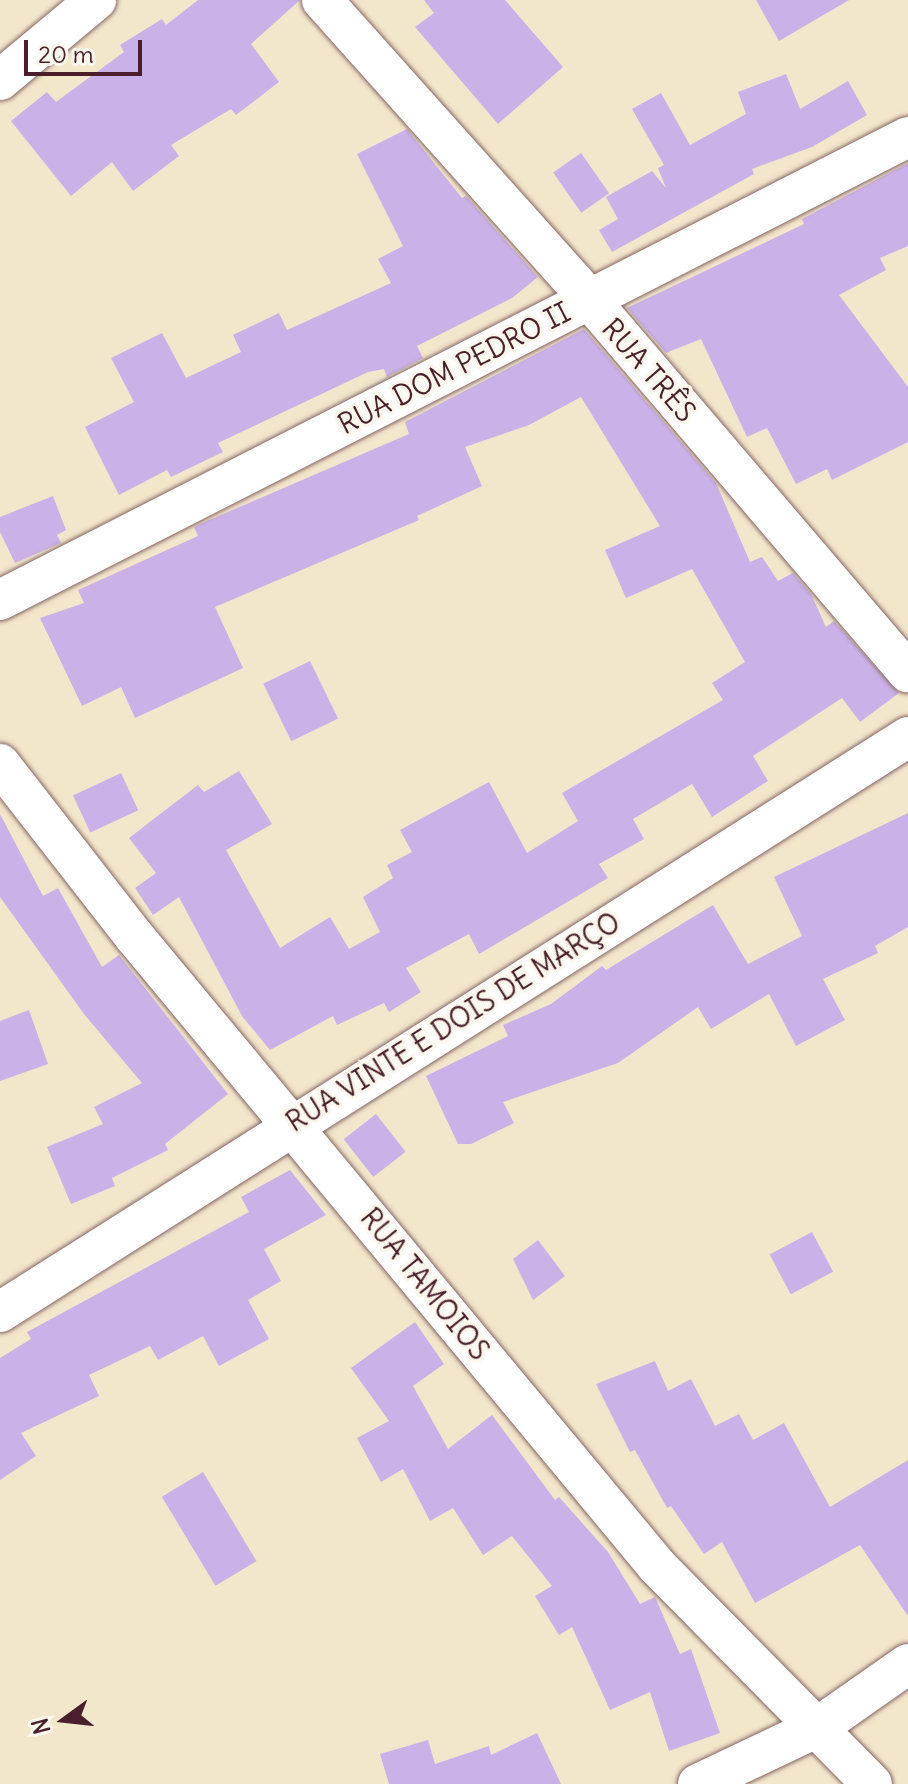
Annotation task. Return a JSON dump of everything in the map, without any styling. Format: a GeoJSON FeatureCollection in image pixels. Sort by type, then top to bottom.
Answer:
{"type":"FeatureCollection","features":[{"type":"Feature","properties":{"kind":"street"},"geometry":{"type":"LineString","coordinates":[[0,80],[96,0]]}},
{"type":"Feature","properties":{"kind":"street","name":"RUA TRÊS"},"geometry":{"type":"LineString","coordinates":[[322,0],[589,299],[908,672]]}},
{"type":"Feature","properties":{"kind":"street","name":"RUA DOM PEDRO II"},"geometry":{"type":"LineString","coordinates":[[0,600],[908,137]]}},
{"type":"Feature","properties":{"kind":"street","name":"RUA VINTE E DOIS DE MARÇO"},"geometry":{"type":"LineString","coordinates":[[0,1312],[293,1122],[908,737]]}},
{"type":"Feature","properties":{"kind":"street","name":"RUA TAMOIOS"},"geometry":{"type":"LineString","coordinates":[[0,764],[134,936],[293,1122],[657,1566],[872,1784]]}},
{"type":"Feature","properties":{"kind":"street"},"geometry":{"type":"LineString","coordinates":[[698,1784],[818,1727],[908,1664]]}},
{"type":"Feature","properties":{"kind":"building"},"geometry":{"type":"Polygon","coordinates":[[[198,0],[300,0],[251,44],[279,82],[236,115],[231,109],[171,145],[179,156],[133,191],[112,162],[71,196],[11,121],[47,92],[56,102],[124,52],[120,45],[162,19],[166,25],[198,0]]]}},
{"type":"Feature","properties":{"kind":"building"},"geometry":{"type":"Polygon","coordinates":[[[424,0],[505,0],[563,67],[498,124],[415,27],[434,13],[424,0]]]}},
{"type":"Feature","properties":{"kind":"building"},"geometry":{"type":"Polygon","coordinates":[[[756,0],[849,0],[779,41],[756,0]]]}},
{"type":"Feature","properties":{"kind":"building"},"geometry":{"type":"Polygon","coordinates":[[[786,74],[800,109],[848,81],[867,115],[812,147],[752,169],[754,174],[612,252],[599,230],[618,219],[606,197],[652,171],[666,188],[658,168],[664,165],[632,109],[661,93],[690,145],[746,114],[738,92],[786,74]]]}},
{"type":"Feature","properties":{"kind":"building"},"geometry":{"type":"Polygon","coordinates":[[[407,129],[462,198],[466,196],[538,277],[512,298],[417,346],[423,358],[387,377],[384,369],[368,372],[218,443],[223,452],[171,477],[167,470],[119,495],[85,427],[134,402],[111,358],[162,333],[186,378],[241,352],[233,335],[279,313],[287,330],[391,283],[378,259],[403,246],[357,154],[407,129]]]}},
{"type":"Feature","properties":{"kind":"building"},"geometry":{"type":"Polygon","coordinates":[[[581,153],[609,193],[581,213],[553,173],[581,153]]]}},
{"type":"Feature","properties":{"kind":"building"},"geometry":{"type":"Polygon","coordinates":[[[908,163],[908,246],[880,258],[886,270],[839,295],[908,387],[908,442],[832,480],[827,469],[796,484],[767,428],[747,437],[701,339],[666,353],[627,308],[804,224],[802,219],[908,163]]]}},
{"type":"Feature","properties":{"kind":"building"},"geometry":{"type":"Polygon","coordinates":[[[584,329],[716,483],[750,562],[762,557],[778,581],[793,573],[811,594],[826,627],[834,621],[899,693],[860,722],[842,698],[753,756],[768,781],[712,817],[692,784],[633,819],[644,839],[599,864],[608,878],[479,954],[469,934],[406,968],[421,992],[389,1012],[384,1003],[337,1025],[333,1016],[270,1050],[242,1016],[179,897],[153,915],[135,888],[156,873],[129,838],[198,785],[204,792],[239,771],[272,824],[226,850],[280,948],[330,917],[349,949],[380,932],[363,897],[393,878],[387,865],[412,852],[400,830],[489,782],[527,853],[578,821],[562,793],[723,700],[712,683],[745,662],[692,569],[626,598],[605,550],[660,526],[581,397],[529,425],[465,447],[482,486],[417,516],[419,520],[215,607],[243,668],[135,718],[121,687],[82,706],[40,618],[84,603],[78,590],[198,536],[194,527],[200,524],[409,434],[405,422],[584,329]]]}},
{"type":"Feature","properties":{"kind":"building"},"geometry":{"type":"Polygon","coordinates":[[[53,496],[66,530],[57,535],[61,543],[15,563],[0,532],[0,517],[53,496]]]}},
{"type":"Feature","properties":{"kind":"building"},"geometry":{"type":"Polygon","coordinates":[[[310,661],[338,719],[291,741],[263,684],[310,661]]]}},
{"type":"Feature","properties":{"kind":"building"},"geometry":{"type":"Polygon","coordinates":[[[121,773],[138,810],[90,833],[73,795],[121,773]]]}},
{"type":"Feature","properties":{"kind":"building"},"geometry":{"type":"Polygon","coordinates":[[[908,813],[908,927],[875,946],[878,953],[823,979],[845,1020],[796,1046],[769,994],[711,1029],[698,1007],[618,1063],[503,1102],[514,1123],[471,1144],[458,1144],[426,1076],[508,1036],[503,1025],[551,1004],[602,966],[606,970],[713,905],[748,964],[802,936],[774,877],[908,813]]]}},
{"type":"Feature","properties":{"kind":"building"},"geometry":{"type":"Polygon","coordinates":[[[0,814],[43,896],[58,888],[102,967],[119,955],[228,1094],[165,1144],[168,1150],[112,1178],[115,1186],[71,1204],[47,1147],[103,1124],[94,1107],[142,1083],[84,1014],[0,897],[0,814]]]}},
{"type":"Feature","properties":{"kind":"building"},"geometry":{"type":"Polygon","coordinates":[[[29,1010],[48,1064],[0,1081],[0,1021],[29,1010]]]}},
{"type":"Feature","properties":{"kind":"building"},"geometry":{"type":"Polygon","coordinates":[[[376,1114],[406,1152],[373,1177],[344,1139],[376,1114]]]}},
{"type":"Feature","properties":{"kind":"building"},"geometry":{"type":"Polygon","coordinates":[[[290,1170],[326,1215],[264,1249],[281,1281],[248,1300],[269,1339],[219,1366],[203,1336],[158,1360],[150,1346],[89,1375],[99,1396],[21,1433],[36,1456],[0,1480],[0,1358],[31,1339],[27,1332],[249,1212],[241,1197],[290,1170]]]}},
{"type":"Feature","properties":{"kind":"building"},"geometry":{"type":"Polygon","coordinates":[[[812,1232],[833,1272],[791,1294],[770,1255],[812,1232]]]}},
{"type":"Feature","properties":{"kind":"building"},"geometry":{"type":"Polygon","coordinates":[[[538,1240],[565,1276],[533,1300],[513,1259],[538,1240]]]}},
{"type":"Feature","properties":{"kind":"building"},"geometry":{"type":"Polygon","coordinates":[[[415,1322],[444,1364],[413,1386],[448,1449],[492,1415],[555,1500],[559,1497],[608,1552],[640,1604],[655,1597],[680,1654],[691,1649],[720,1733],[669,1751],[650,1692],[610,1710],[572,1627],[559,1635],[535,1596],[552,1586],[512,1536],[483,1555],[453,1508],[430,1521],[403,1469],[381,1482],[357,1438],[389,1421],[351,1368],[415,1322]]]}},
{"type":"Feature","properties":{"kind":"building"},"geometry":{"type":"Polygon","coordinates":[[[655,1361],[668,1391],[691,1379],[715,1426],[739,1414],[753,1440],[784,1423],[830,1507],[908,1460],[908,1616],[860,1545],[755,1603],[722,1542],[704,1554],[671,1506],[667,1508],[635,1450],[630,1452],[596,1384],[655,1361]]]}},
{"type":"Feature","properties":{"kind":"building"},"geometry":{"type":"Polygon","coordinates":[[[203,1472],[257,1561],[215,1586],[162,1497],[203,1472]]]}},
{"type":"Feature","properties":{"kind":"building"},"geometry":{"type":"Polygon","coordinates":[[[537,1733],[561,1784],[389,1784],[380,1754],[428,1740],[435,1764],[489,1746],[491,1755],[537,1733]]]}}]}
